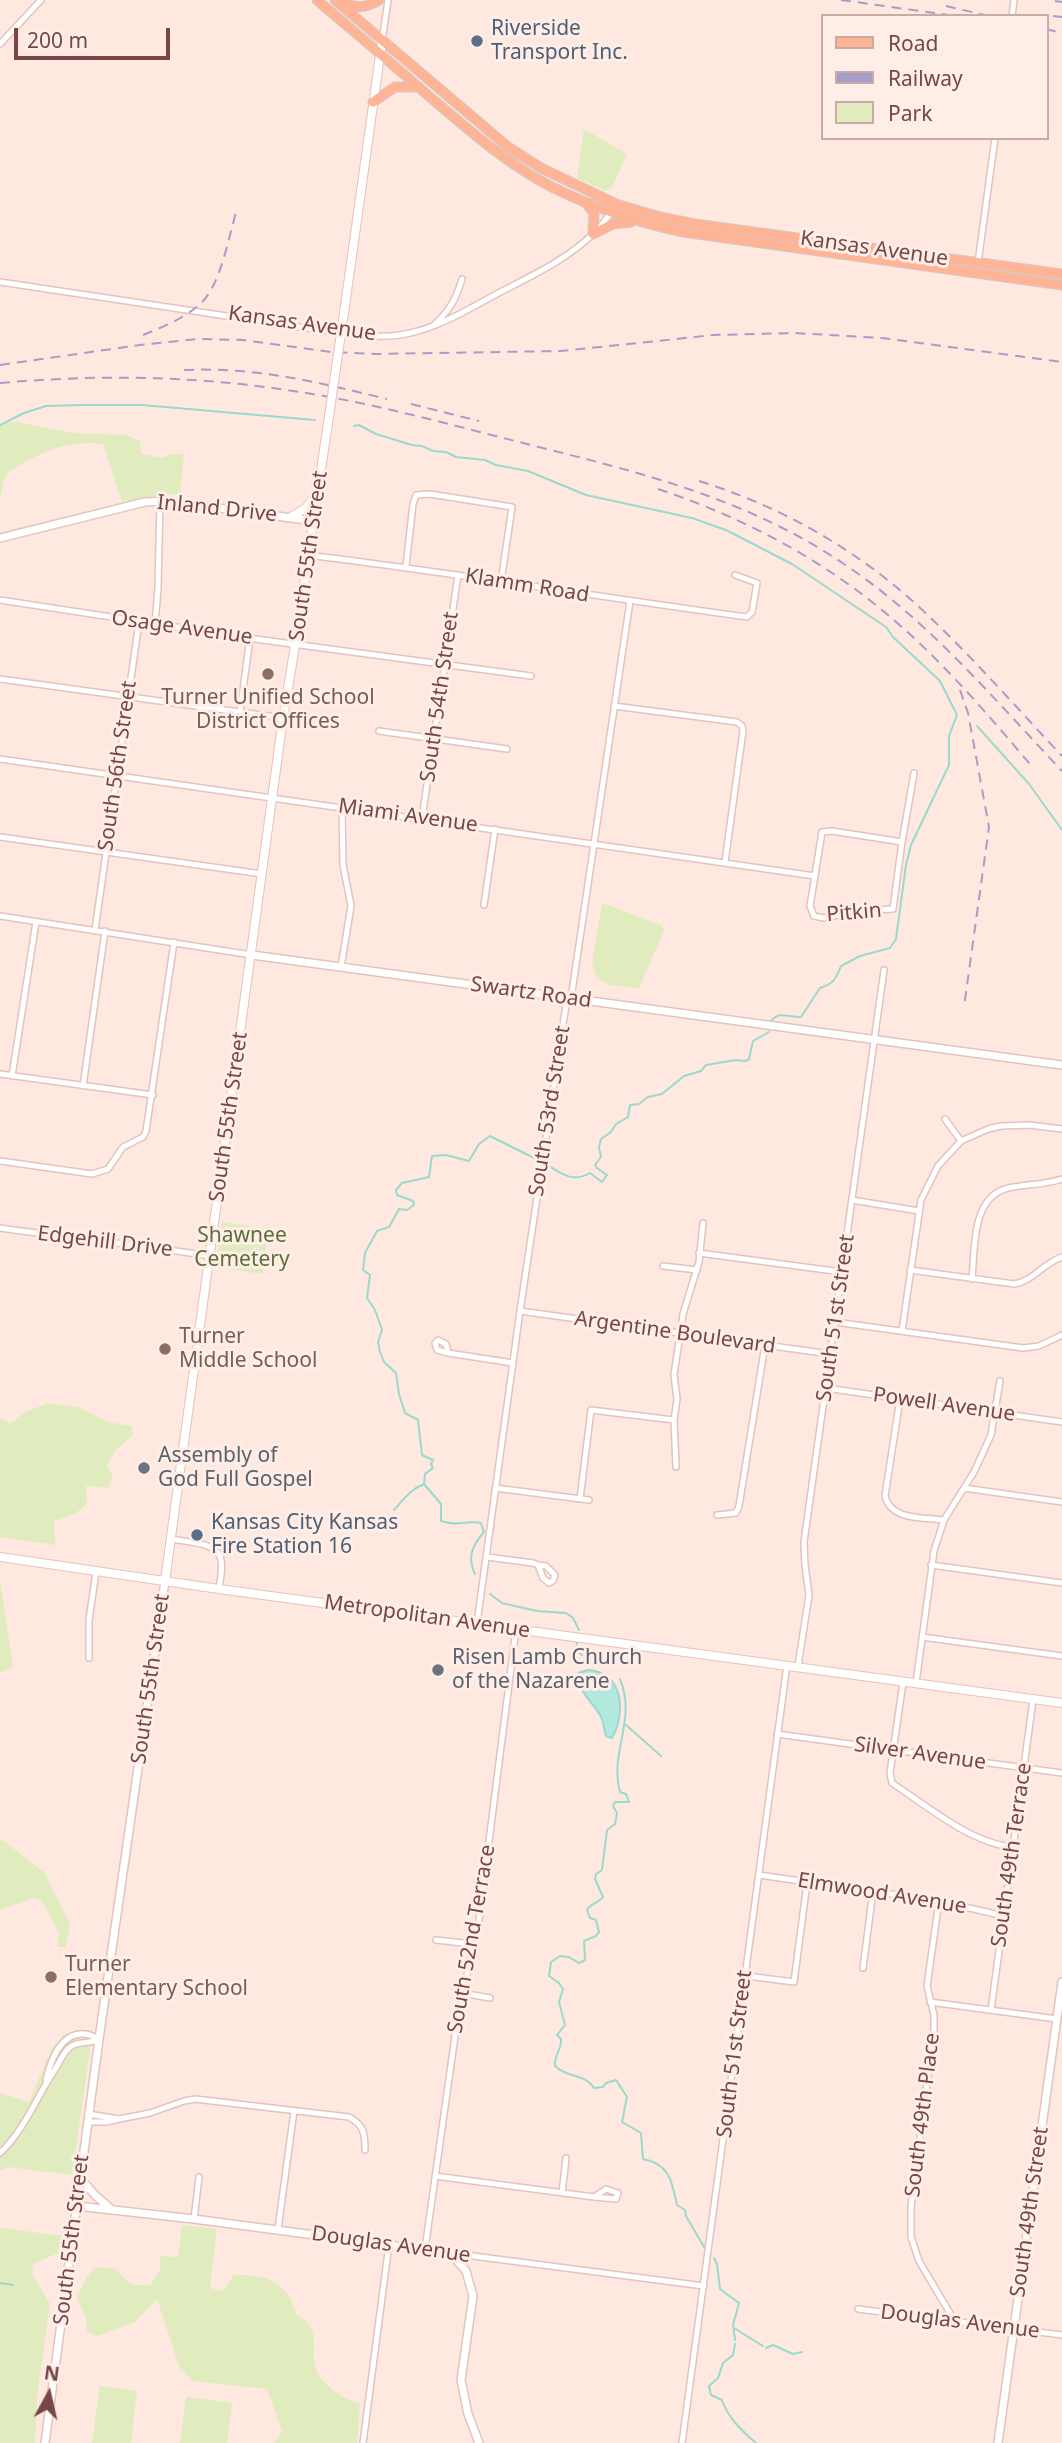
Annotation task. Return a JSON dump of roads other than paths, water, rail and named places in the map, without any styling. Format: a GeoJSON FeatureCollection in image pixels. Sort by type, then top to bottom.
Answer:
{"type":"FeatureCollection","features":[{"type":"Feature","properties":{"kind":"main road"},"geometry":{"type":"LineString","coordinates":[[317,0],[505,157],[550,186],[585,202],[613,208]]}},
{"type":"Feature","properties":{"kind":"main road"},"geometry":{"type":"LineString","coordinates":[[338,0],[358,7],[368,6],[379,0]]}},
{"type":"Feature","properties":{"kind":"main road"},"geometry":{"type":"LineString","coordinates":[[338,0],[382,41],[508,147],[613,208]]}},
{"type":"Feature","properties":{"kind":"main road","name":"South 55th Street"},"geometry":{"type":"LineString","coordinates":[[165,1581],[272,796],[297,643],[382,41]]}},
{"type":"Feature","properties":{"kind":"main road"},"geometry":{"type":"LineString","coordinates":[[373,102],[395,87],[419,87]]}},
{"type":"Feature","properties":{"kind":"main road"},"geometry":{"type":"LineString","coordinates":[[585,202],[594,213],[593,234],[613,224],[636,222]]}},
{"type":"Feature","properties":{"kind":"main road","name":"Kansas Avenue"},"geometry":{"type":"LineString","coordinates":[[613,208],[636,222],[683,232],[1062,285]]}},
{"type":"Feature","properties":{"kind":"main road","name":"Kansas Avenue"},"geometry":{"type":"LineString","coordinates":[[613,208],[695,224],[1062,275]]}},
{"type":"Feature","properties":{"kind":"main road"},"geometry":{"type":"LineString","coordinates":[[291,517],[306,508],[318,490]]}},
{"type":"Feature","properties":{"kind":"main road","name":"Metropolitan Avenue"},"geometry":{"type":"LineString","coordinates":[[0,1557],[1062,1703]]}},
{"type":"Feature","properties":{"kind":"street"},"geometry":{"type":"LineString","coordinates":[[0,44],[41,0]]}},
{"type":"Feature","properties":{"kind":"street","name":"South 55th Street"},"geometry":{"type":"LineString","coordinates":[[382,41],[388,0]]}},
{"type":"Feature","properties":{"kind":"street"},"geometry":{"type":"LineString","coordinates":[[976,274],[995,140]]}},
{"type":"Feature","properties":{"kind":"street","name":"Kansas Avenue"},"geometry":{"type":"LineString","coordinates":[[0,282],[340,333],[384,336],[408,334],[468,312],[563,260],[593,234],[613,208]]}},
{"type":"Feature","properties":{"kind":"street"},"geometry":{"type":"LineString","coordinates":[[432,327],[456,300],[462,279]]}},
{"type":"Feature","properties":{"kind":"street"},"geometry":{"type":"LineString","coordinates":[[406,566],[416,495],[430,494],[512,507],[501,583]]}},
{"type":"Feature","properties":{"kind":"street"},"geometry":{"type":"LineString","coordinates":[[155,624],[160,501]]}},
{"type":"Feature","properties":{"kind":"street","name":"Inland Drive"},"geometry":{"type":"LineString","coordinates":[[0,538],[117,508],[160,501],[181,501],[313,521]]}},
{"type":"Feature","properties":{"kind":"street","name":"Klamm Road"},"geometry":{"type":"LineString","coordinates":[[308,555],[406,566],[501,583],[747,617],[752,612],[758,584],[754,580],[735,575]]}},
{"type":"Feature","properties":{"kind":"street","name":"South 54th Street"},"geometry":{"type":"LineString","coordinates":[[422,818],[458,575]]}},
{"type":"Feature","properties":{"kind":"street","name":"Osage Avenue"},"geometry":{"type":"LineString","coordinates":[[0,600],[250,638],[531,676]]}},
{"type":"Feature","properties":{"kind":"street","name":"South 53rd Street"},"geometry":{"type":"LineString","coordinates":[[477,1623],[520,1311],[568,998],[572,992],[630,601]]}},
{"type":"Feature","properties":{"kind":"street","name":"South 56th Street"},"geometry":{"type":"LineString","coordinates":[[95,930],[139,622]]}},
{"type":"Feature","properties":{"kind":"street"},"geometry":{"type":"LineString","coordinates":[[240,712],[250,638]]}},
{"type":"Feature","properties":{"kind":"street"},"geometry":{"type":"LineString","coordinates":[[0,679],[283,718]]}},
{"type":"Feature","properties":{"kind":"street"},"geometry":{"type":"LineString","coordinates":[[614,706],[737,722],[742,726],[725,862]]}},
{"type":"Feature","properties":{"kind":"street"},"geometry":{"type":"LineString","coordinates":[[379,731],[507,749]]}},
{"type":"Feature","properties":{"kind":"street","name":"Miami Avenue"},"geometry":{"type":"LineString","coordinates":[[0,758],[815,876]]}},
{"type":"Feature","properties":{"kind":"street"},"geometry":{"type":"LineString","coordinates":[[815,876],[822,832],[832,831],[902,842],[914,773]]}},
{"type":"Feature","properties":{"kind":"street"},"geometry":{"type":"LineString","coordinates":[[341,967],[351,909],[343,865],[342,807]]}},
{"type":"Feature","properties":{"kind":"street"},"geometry":{"type":"LineString","coordinates":[[484,905],[495,829]]}},
{"type":"Feature","properties":{"kind":"street"},"geometry":{"type":"LineString","coordinates":[[0,837],[262,874]]}},
{"type":"Feature","properties":{"kind":"street","name":"Pitkin"},"geometry":{"type":"LineString","coordinates":[[815,876],[810,906],[814,916],[824,918],[856,911],[893,909],[902,842]]}},
{"type":"Feature","properties":{"kind":"street","name":"Swartz Road"},"geometry":{"type":"LineString","coordinates":[[0,916],[251,955],[1062,1065]]}},
{"type":"Feature","properties":{"kind":"street"},"geometry":{"type":"LineString","coordinates":[[12,1076],[36,922]]}},
{"type":"Feature","properties":{"kind":"street"},"geometry":{"type":"LineString","coordinates":[[83,1086],[105,931]]}},
{"type":"Feature","properties":{"kind":"street"},"geometry":{"type":"LineString","coordinates":[[0,1161],[92,1174],[108,1169],[123,1147],[143,1137],[153,1095],[174,942]]}},
{"type":"Feature","properties":{"kind":"street","name":"South 51st Street"},"geometry":{"type":"LineString","coordinates":[[798,1667],[809,1595],[804,1542],[884,970]]}},
{"type":"Feature","properties":{"kind":"street"},"geometry":{"type":"LineString","coordinates":[[0,1074],[153,1095]]}},
{"type":"Feature","properties":{"kind":"street"},"geometry":{"type":"LineString","coordinates":[[945,1119],[961,1141]]}},
{"type":"Feature","properties":{"kind":"street"},"geometry":{"type":"LineString","coordinates":[[902,1331],[919,1212],[928,1183],[938,1166],[961,1141],[975,1133],[1001,1126],[1029,1125],[1062,1129]]}},
{"type":"Feature","properties":{"kind":"street"},"geometry":{"type":"LineString","coordinates":[[972,1279],[979,1218],[992,1195],[1012,1187],[1045,1185],[1062,1179]]}},
{"type":"Feature","properties":{"kind":"street"},"geometry":{"type":"LineString","coordinates":[[852,1200],[919,1212]]}},
{"type":"Feature","properties":{"kind":"street"},"geometry":{"type":"LineString","coordinates":[[676,1466],[674,1420],[677,1399],[674,1376],[686,1302],[697,1270],[703,1223]]}},
{"type":"Feature","properties":{"kind":"street","name":"Edgehill Drive"},"geometry":{"type":"LineString","coordinates":[[0,1228],[211,1256]]}},
{"type":"Feature","properties":{"kind":"street"},"geometry":{"type":"LineString","coordinates":[[699,1253],[842,1272]]}},
{"type":"Feature","properties":{"kind":"street"},"geometry":{"type":"LineString","coordinates":[[910,1270],[1001,1283],[1025,1282],[1062,1256]]}},
{"type":"Feature","properties":{"kind":"street"},"geometry":{"type":"LineString","coordinates":[[663,1266],[697,1270]]}},
{"type":"Feature","properties":{"kind":"street","name":"Argentine Boulevard"},"geometry":{"type":"LineString","coordinates":[[520,1311],[830,1354]]}},
{"type":"Feature","properties":{"kind":"street"},"geometry":{"type":"LineString","coordinates":[[835,1322],[1023,1348],[1039,1346],[1062,1335]]}},
{"type":"Feature","properties":{"kind":"street"},"geometry":{"type":"LineString","coordinates":[[717,1515],[737,1513],[739,1506],[765,1345]]}},
{"type":"Feature","properties":{"kind":"street"},"geometry":{"type":"LineString","coordinates":[[448,1353],[513,1363]]}},
{"type":"Feature","properties":{"kind":"street"},"geometry":{"type":"LineString","coordinates":[[916,1683],[931,1565],[944,1520],[983,1454],[991,1435],[1000,1381]]}},
{"type":"Feature","properties":{"kind":"street","name":"Powell Avenue"},"geometry":{"type":"LineString","coordinates":[[826,1388],[1062,1422]]}},
{"type":"Feature","properties":{"kind":"street"},"geometry":{"type":"LineString","coordinates":[[900,1399],[885,1496],[887,1505],[898,1514],[944,1520]]}},
{"type":"Feature","properties":{"kind":"street"},"geometry":{"type":"LineString","coordinates":[[580,1499],[591,1410],[674,1420]]}},
{"type":"Feature","properties":{"kind":"street"},"geometry":{"type":"LineString","coordinates":[[495,1488],[589,1500]]}},
{"type":"Feature","properties":{"kind":"street"},"geometry":{"type":"LineString","coordinates":[[964,1488],[1062,1502]]}},
{"type":"Feature","properties":{"kind":"street"},"geometry":{"type":"LineString","coordinates":[[171,1539],[209,1546],[218,1552],[222,1561],[219,1589]]}},
{"type":"Feature","properties":{"kind":"street"},"geometry":{"type":"LineString","coordinates":[[487,1557],[538,1565]]}},
{"type":"Feature","properties":{"kind":"street"},"geometry":{"type":"LineString","coordinates":[[931,1565],[1062,1583]]}},
{"type":"Feature","properties":{"kind":"street"},"geometry":{"type":"LineString","coordinates":[[89,1658],[89,1620],[96,1572]]}},
{"type":"Feature","properties":{"kind":"street","name":"South 55th Street"},"geometry":{"type":"LineString","coordinates":[[46,2443],[88,2118],[165,1581]]}},
{"type":"Feature","properties":{"kind":"street","name":"South 52nd Terrace"},"geometry":{"type":"LineString","coordinates":[[425,2249],[462,1993],[479,1920],[516,1629]]}},
{"type":"Feature","properties":{"kind":"street"},"geometry":{"type":"LineString","coordinates":[[922,1637],[1062,1656]]}},
{"type":"Feature","properties":{"kind":"street","name":"South 51st Street"},"geometry":{"type":"LineString","coordinates":[[682,2443],[787,1665]]}},
{"type":"Feature","properties":{"kind":"street"},"geometry":{"type":"LineString","coordinates":[[903,1682],[890,1773],[892,1783],[977,1839],[996,1846],[1013,1847]]}},
{"type":"Feature","properties":{"kind":"street","name":"South 49th Terrace"},"geometry":{"type":"LineString","coordinates":[[991,2010],[1033,1700]]}},
{"type":"Feature","properties":{"kind":"street","name":"Silver Avenue"},"geometry":{"type":"LineString","coordinates":[[777,1734],[1062,1773]]}},
{"type":"Feature","properties":{"kind":"street","name":"Elmwood Avenue"},"geometry":{"type":"LineString","coordinates":[[759,1875],[939,1901],[1004,1916]]}},
{"type":"Feature","properties":{"kind":"street"},"geometry":{"type":"LineString","coordinates":[[747,1976],[794,1982],[807,1883]]}},
{"type":"Feature","properties":{"kind":"street"},"geometry":{"type":"LineString","coordinates":[[863,1968],[873,1891]]}},
{"type":"Feature","properties":{"kind":"street","name":"South 49th Place"},"geometry":{"type":"LineString","coordinates":[[939,1901],[927,1986],[934,2015],[934,2029],[911,2207],[911,2237],[919,2261],[954,2320]]}},
{"type":"Feature","properties":{"kind":"street"},"geometry":{"type":"LineString","coordinates":[[436,1940],[472,1944]]}},
{"type":"Feature","properties":{"kind":"street","name":"South 49th Street"},"geometry":{"type":"LineString","coordinates":[[998,2443],[1062,1982]]}},
{"type":"Feature","properties":{"kind":"street"},"geometry":{"type":"LineString","coordinates":[[462,1993],[490,1998]]}},
{"type":"Feature","properties":{"kind":"street"},"geometry":{"type":"LineString","coordinates":[[929,2002],[1057,2019]]}},
{"type":"Feature","properties":{"kind":"street"},"geometry":{"type":"LineString","coordinates":[[0,2153],[15,2139],[46,2082],[56,2051],[67,2038],[90,2034],[99,2039]]}},
{"type":"Feature","properties":{"kind":"street"},"geometry":{"type":"LineString","coordinates":[[88,2118],[106,2122],[150,2113],[195,2099],[349,2117],[357,2121],[363,2129],[365,2150]]}},
{"type":"Feature","properties":{"kind":"street"},"geometry":{"type":"LineString","coordinates":[[278,2229],[294,2111]]}},
{"type":"Feature","properties":{"kind":"street"},"geometry":{"type":"LineString","coordinates":[[562,2193],[566,2158]]}},
{"type":"Feature","properties":{"kind":"street"},"geometry":{"type":"LineString","coordinates":[[436,2175],[594,2197]]}},
{"type":"Feature","properties":{"kind":"street"},"geometry":{"type":"LineString","coordinates":[[194,2219],[199,2177]]}},
{"type":"Feature","properties":{"kind":"street"},"geometry":{"type":"LineString","coordinates":[[80,2178],[112,2209]]}},
{"type":"Feature","properties":{"kind":"street","name":"Douglas Avenue"},"geometry":{"type":"LineString","coordinates":[[77,2206],[278,2229],[704,2286]]}},
{"type":"Feature","properties":{"kind":"street"},"geometry":{"type":"LineString","coordinates":[[363,2443],[389,2244]]}},
{"type":"Feature","properties":{"kind":"street"},"geometry":{"type":"LineString","coordinates":[[450,2253],[466,2271],[473,2296],[461,2380],[468,2414],[479,2443]]}},
{"type":"Feature","properties":{"kind":"street","name":"Douglas Avenue"},"geometry":{"type":"LineString","coordinates":[[858,2309],[1062,2335]]}},
{"type":"Feature","properties":{"kind":"water"},"geometry":{"type":"Polygon","coordinates":[[[588,1670],[609,1678],[619,1696],[619,1718],[612,1738],[606,1736],[599,1713],[580,1686],[578,1673],[588,1670]]]}},
{"type":"Feature","properties":{"kind":"waterway"},"geometry":{"type":"LineString","coordinates":[[0,425],[46,406],[83,405],[142,405],[315,420]]}},
{"type":"Feature","properties":{"kind":"waterway"},"geometry":{"type":"LineString","coordinates":[[354,426],[359,425],[376,434],[456,457],[485,460],[496,465],[528,471],[586,495],[692,518],[726,530],[792,564],[886,627],[893,637],[940,681],[957,715],[949,736],[949,765],[911,845],[896,939],[890,948],[860,956],[841,966],[834,980],[820,988],[801,1017],[781,1015],[771,1021]]}},
{"type":"Feature","properties":{"kind":"waterway"},"geometry":{"type":"LineString","coordinates":[[977,726],[1029,784],[1062,830]]}},
{"type":"Feature","properties":{"kind":"waterway"},"geometry":{"type":"LineString","coordinates":[[546,1164],[567,1176],[578,1177],[590,1173],[602,1182],[607,1175],[595,1165],[601,1157],[601,1139],[611,1132],[616,1124],[628,1117],[630,1105],[662,1094],[684,1076],[701,1071],[706,1065],[749,1059],[753,1041],[769,1032]]}},
{"type":"Feature","properties":{"kind":"waterway"},"geometry":{"type":"LineString","coordinates":[[475,1574],[471,1557],[476,1542],[484,1532],[481,1523],[441,1521],[441,1504],[424,1484],[425,1474],[433,1468],[433,1460],[422,1455],[418,1420],[405,1413],[396,1373],[384,1362],[380,1352],[378,1342],[382,1330],[375,1310],[367,1298],[370,1275],[363,1270],[365,1253],[377,1231],[389,1227],[399,1209],[407,1210],[414,1205],[413,1201],[397,1195],[396,1190],[402,1183],[429,1177],[432,1156],[446,1155],[469,1161],[479,1144],[490,1136],[536,1159]]}},
{"type":"Feature","properties":{"kind":"waterway"},"geometry":{"type":"LineString","coordinates":[[394,1510],[411,1492],[424,1484]]}},
{"type":"Feature","properties":{"kind":"waterway"},"geometry":{"type":"LineString","coordinates":[[490,1594],[502,1603],[537,1611],[566,1613],[573,1618],[579,1630]]}},
{"type":"Feature","properties":{"kind":"waterway"},"geometry":{"type":"LineString","coordinates":[[577,1642],[576,1650],[582,1655]]}},
{"type":"Feature","properties":{"kind":"waterway"},"geometry":{"type":"LineString","coordinates":[[620,1679],[626,1708],[618,1778],[620,1792],[626,1794],[629,1802],[615,1802],[613,1806],[617,1813],[615,1824],[607,1830],[602,1870],[596,1874],[595,1879],[603,1897],[587,1910],[590,1918],[596,1920],[599,1932],[584,1941],[585,1960],[579,1963],[569,1957],[560,1956],[551,1962],[549,1976],[563,1989],[559,2002],[565,2025],[557,2035],[561,2043],[555,2066],[565,2073],[585,2080],[594,2088],[603,2087],[616,2080],[627,2097],[622,2122],[641,2133],[643,2159],[659,2165],[668,2175],[677,2205],[685,2210],[704,2247]]}},
{"type":"Feature","properties":{"kind":"waterway"},"geometry":{"type":"LineString","coordinates":[[626,1725],[661,1756]]}},
{"type":"Feature","properties":{"kind":"waterway"},"geometry":{"type":"LineString","coordinates":[[714,2258],[720,2289],[739,2303],[733,2325],[735,2340]]}},
{"type":"Feature","properties":{"kind":"waterway"},"geometry":{"type":"LineString","coordinates":[[0,2283],[13,2285]]}},
{"type":"Feature","properties":{"kind":"waterway"},"geometry":{"type":"LineString","coordinates":[[734,2328],[763,2346]]}},
{"type":"Feature","properties":{"kind":"waterway"},"geometry":{"type":"LineString","coordinates":[[735,2344],[733,2355],[723,2363],[718,2378],[709,2386],[711,2395],[722,2400],[732,2418],[756,2443]]}},
{"type":"Feature","properties":{"kind":"waterway"},"geometry":{"type":"LineString","coordinates":[[766,2348],[773,2345],[793,2354],[802,2352]]}},
{"type":"Feature","properties":{"kind":"railway"},"geometry":{"type":"LineString","coordinates":[[841,0],[942,14]]}},
{"type":"Feature","properties":{"kind":"railway"},"geometry":{"type":"LineString","coordinates":[[1055,1],[1062,2]]}},
{"type":"Feature","properties":{"kind":"railway"},"geometry":{"type":"LineString","coordinates":[[946,6],[980,14]]}},
{"type":"Feature","properties":{"kind":"railway"},"geometry":{"type":"LineString","coordinates":[[1053,16],[1062,17]]}},
{"type":"Feature","properties":{"kind":"railway"},"geometry":{"type":"LineString","coordinates":[[1048,30],[1062,33]]}},
{"type":"Feature","properties":{"kind":"railway"},"geometry":{"type":"LineString","coordinates":[[143,335],[183,316],[204,300],[216,281],[237,209]]}},
{"type":"Feature","properties":{"kind":"railway"},"geometry":{"type":"LineString","coordinates":[[0,365],[198,339],[243,340],[331,352],[375,354],[561,351],[714,335],[794,333],[882,338],[1062,362]]}},
{"type":"Feature","properties":{"kind":"railway"},"geometry":{"type":"LineString","coordinates":[[184,370],[262,373],[387,399]]}},
{"type":"Feature","properties":{"kind":"railway"},"geometry":{"type":"LineString","coordinates":[[0,383],[75,378],[150,378],[300,392],[445,423],[613,466],[732,505],[808,541],[875,586],[959,661],[1062,771]]}},
{"type":"Feature","properties":{"kind":"railway"},"geometry":{"type":"LineString","coordinates":[[411,404],[479,421]]}},
{"type":"Feature","properties":{"kind":"railway"},"geometry":{"type":"LineString","coordinates":[[699,481],[759,503],[788,517],[869,566],[937,624],[1062,756]]}},
{"type":"Feature","properties":{"kind":"railway"},"geometry":{"type":"LineString","coordinates":[[658,489],[722,513],[783,543],[869,599],[950,674],[1034,769]]}},
{"type":"Feature","properties":{"kind":"railway"},"geometry":{"type":"LineString","coordinates":[[960,690],[968,713],[989,827],[964,1007]]}},
{"type":"Feature","properties":{"kind":"place","name":"Riverside Transport Inc."},"geometry":{"type":"Point","coordinates":[477,41]}},
{"type":"Feature","properties":{"kind":"place","name":"Turner Unified School District Offices"},"geometry":{"type":"Point","coordinates":[268,674]}},
{"type":"Feature","properties":{"kind":"place","name":"Turner Middle School"},"geometry":{"type":"Point","coordinates":[165,1349]}},
{"type":"Feature","properties":{"kind":"place","name":"Assembly of God Full Gospel"},"geometry":{"type":"Point","coordinates":[144,1468]}},
{"type":"Feature","properties":{"kind":"place","name":"Kansas City Kansas Fire Station 16"},"geometry":{"type":"Point","coordinates":[197,1535]}},
{"type":"Feature","properties":{"kind":"place","name":"Risen Lamb Church of the Nazarene"},"geometry":{"type":"Point","coordinates":[438,1670]}},
{"type":"Feature","properties":{"kind":"place","name":"Turner Elementary School"},"geometry":{"type":"Point","coordinates":[51,1977]}},
{"type":"Feature","properties":{"kind":"park label","name":"Shawnee Cemetery"},"geometry":{"type":"Point","coordinates":[242,1248]}}]}
